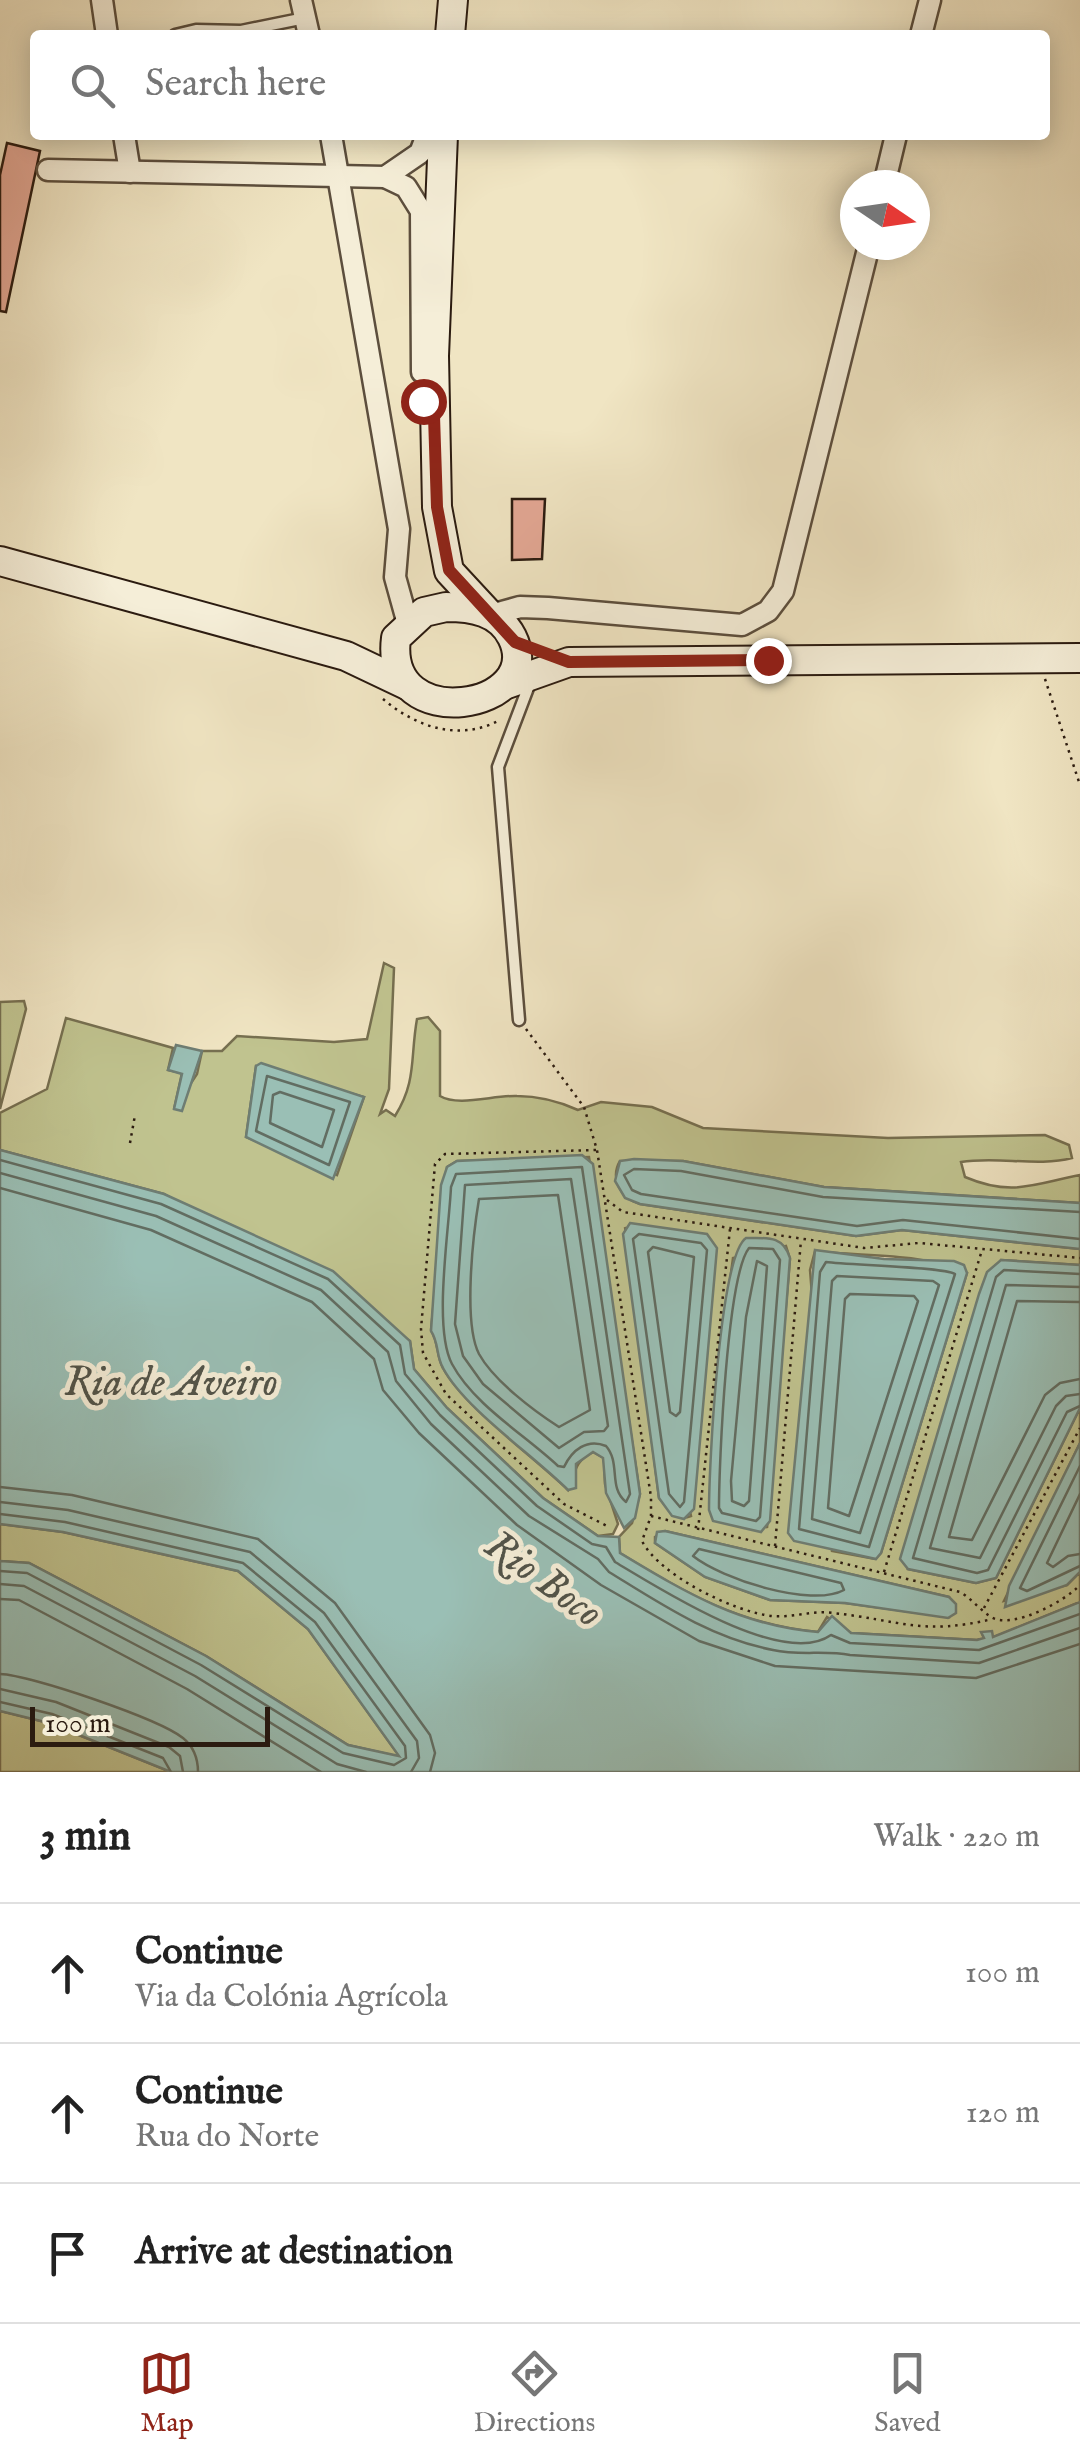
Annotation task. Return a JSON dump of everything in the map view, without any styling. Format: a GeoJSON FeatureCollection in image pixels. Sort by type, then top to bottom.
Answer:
{"type":"FeatureCollection","features":[{"type":"Feature","properties":{"kind":"main road"},"geometry":{"type":"LineString","coordinates":[[449,30],[452,0]]}},
{"type":"Feature","properties":{"kind":"main road"},"geometry":{"type":"LineString","coordinates":[[443,140],[434,416],[437,507],[449,570],[500,625],[514,670],[507,684]]}},
{"type":"Feature","properties":{"kind":"main road"},"geometry":{"type":"LineString","coordinates":[[407,685],[394,654],[409,624],[437,507]]}},
{"type":"Feature","properties":{"kind":"main road"},"geometry":{"type":"LineString","coordinates":[[0,561],[346,656],[407,685],[421,696],[454,702],[492,695],[507,684],[569,662],[1080,658]]}},
{"type":"Feature","properties":{"kind":"main road"},"geometry":{"type":"LineString","coordinates":[[346,656],[368,652],[409,624],[446,606],[500,625],[569,662]]}},
{"type":"Feature","properties":{"kind":"street"},"geometry":{"type":"LineString","coordinates":[[102,0],[107,30]]}},
{"type":"Feature","properties":{"kind":"street"},"geometry":{"type":"LineString","coordinates":[[922,30],[930,0]]}},
{"type":"Feature","properties":{"kind":"street"},"geometry":{"type":"LineString","coordinates":[[125,140],[130,172]]}},
{"type":"Feature","properties":{"kind":"street"},"geometry":{"type":"LineString","coordinates":[[332,140],[400,529],[395,577],[409,624]]}},
{"type":"Feature","properties":{"kind":"street"},"geometry":{"type":"LineString","coordinates":[[385,177],[420,153],[425,140]]}},
{"type":"Feature","properties":{"kind":"street"},"geometry":{"type":"LineString","coordinates":[[888,170],[895,140]]}},
{"type":"Feature","properties":{"kind":"street"},"geometry":{"type":"LineString","coordinates":[[48,170],[385,177],[406,187],[421,211],[423,401],[434,416]]}},
{"type":"Feature","properties":{"kind":"street"},"geometry":{"type":"LineString","coordinates":[[500,625],[548,608],[742,625],[768,611],[784,591],[865,260]]}},
{"type":"Feature","properties":{"kind":"lane"},"geometry":{"type":"LineString","coordinates":[[276,29],[305,18]]}},
{"type":"Feature","properties":{"kind":"lane"},"geometry":{"type":"LineString","coordinates":[[520,1020],[498,766],[534,674]]}},
{"type":"Feature","properties":{"kind":"path"},"geometry":{"type":"LineString","coordinates":[[1042,658],[1046,692],[1080,785]]}},
{"type":"Feature","properties":{"kind":"path"},"geometry":{"type":"LineString","coordinates":[[520,1020],[584,1108],[598,1150],[651,1516],[642,1541],[662,1569],[714,1596],[766,1616],[806,1618],[826,1612],[946,1629],[992,1618],[1008,1621],[1041,1609],[1080,1586]]}},
{"type":"Feature","properties":{"kind":"path"},"geometry":{"type":"LineString","coordinates":[[130,1143],[135,1115]]}},
{"type":"Feature","properties":{"kind":"path"},"geometry":{"type":"LineString","coordinates":[[598,1150],[445,1154],[435,1164],[421,1329],[422,1353],[446,1394],[564,1504],[607,1526]]}},
{"type":"Feature","properties":{"kind":"path"},"geometry":{"type":"LineString","coordinates":[[606,1199],[623,1212],[864,1248],[919,1243],[1080,1258]]}},
{"type":"Feature","properties":{"kind":"path"},"geometry":{"type":"LineString","coordinates":[[698,1530],[730,1228]]}},
{"type":"Feature","properties":{"kind":"path"},"geometry":{"type":"LineString","coordinates":[[775,1548],[801,1239]]}},
{"type":"Feature","properties":{"kind":"path"},"geometry":{"type":"LineString","coordinates":[[883,1574],[982,1249]]}},
{"type":"Feature","properties":{"kind":"path"},"geometry":{"type":"LineString","coordinates":[[984,1609],[1080,1428]]}},
{"type":"Feature","properties":{"kind":"path"},"geometry":{"type":"LineString","coordinates":[[651,1516],[960,1592],[992,1618]]}},
{"type":"Feature","properties":{"kind":"green space"},"geometry":{"type":"Polygon","coordinates":[[[384,963],[394,968],[389,1089],[380,1114],[386,1110],[395,1116],[402,1103],[410,1080],[417,1019],[428,1017],[440,1031],[440,1096],[448,1099],[525,1096],[578,1110],[601,1102],[652,1107],[703,1128],[888,1138],[1045,1135],[1069,1145],[1072,1158],[1059,1161],[961,1162],[965,1177],[1010,1188],[1080,1175],[1080,1203],[824,1187],[683,1161],[620,1161],[616,1174],[622,1192],[640,1204],[856,1236],[902,1230],[1080,1249],[1080,1265],[1001,1260],[908,1569],[976,1583],[996,1578],[1080,1408],[1080,1443],[1004,1601],[1067,1585],[1080,1572],[1080,1602],[992,1638],[982,1633],[984,1638],[977,1640],[851,1633],[827,1617],[818,1632],[764,1622],[714,1605],[620,1553],[619,1537],[632,1523],[640,1494],[589,1157],[457,1161],[447,1167],[431,1330],[452,1383],[568,1490],[582,1459],[593,1452],[604,1458],[605,1484],[618,1524],[613,1534],[598,1536],[543,1498],[447,1408],[414,1369],[410,1341],[164,1194],[0,1150],[0,1113],[47,1089],[66,1018],[173,1048],[168,1070],[182,1073],[174,1109],[197,1074],[202,1051],[222,1051],[237,1036],[334,1042],[367,1039],[384,963]],[[256,1066],[246,1137],[337,1175],[364,1097],[256,1066]],[[625,1227],[659,1498],[676,1516],[691,1516],[625,1227]],[[786,1246],[733,1258],[715,1393],[767,1528],[790,1259],[786,1246]],[[815,1251],[810,1270],[832,1551],[875,1559],[881,1553],[967,1273],[912,1258],[815,1251]],[[665,1531],[655,1537],[655,1543],[705,1577],[770,1600],[845,1603],[949,1617],[949,1597],[665,1531]]]}},
{"type":"Feature","properties":{"kind":"green space"},"geometry":{"type":"Polygon","coordinates":[[[24,1001],[26,1009],[0,1109],[0,1002],[24,1001]]]}},
{"type":"Feature","properties":{"kind":"green space"},"geometry":{"type":"Polygon","coordinates":[[[0,1524],[63,1532],[238,1571],[308,1629],[400,1757],[348,1745],[206,1656],[29,1563],[0,1561],[0,1524]]]}},
{"type":"Feature","properties":{"kind":"green space"},"geometry":{"type":"Polygon","coordinates":[[[0,1711],[49,1723],[171,1772],[0,1772],[0,1711]]]}},
{"type":"Feature","properties":{"kind":"water"},"geometry":{"type":"Polygon","coordinates":[[[176,1045],[202,1051],[182,1111],[174,1109],[182,1074],[168,1070],[176,1045]]]}},
{"type":"Feature","properties":{"kind":"water"},"geometry":{"type":"Polygon","coordinates":[[[261,1063],[364,1097],[333,1179],[246,1137],[256,1066],[261,1063]]]}},
{"type":"Feature","properties":{"kind":"water","name":"Ria de Aveiro"},"geometry":{"type":"Polygon","coordinates":[[[0,1150],[164,1194],[333,1271],[410,1341],[414,1369],[447,1408],[543,1498],[598,1536],[619,1537],[620,1553],[714,1605],[764,1623],[818,1632],[832,1616],[851,1633],[977,1640],[984,1638],[981,1632],[992,1631],[993,1637],[1080,1602],[1080,1772],[171,1772],[49,1723],[0,1711],[0,1561],[29,1563],[206,1656],[348,1745],[399,1756],[308,1629],[238,1571],[63,1532],[0,1524],[0,1150]]]}},
{"type":"Feature","properties":{"kind":"water"},"geometry":{"type":"Polygon","coordinates":[[[582,1155],[593,1164],[640,1494],[635,1518],[624,1528],[606,1493],[603,1458],[593,1452],[576,1464],[576,1488],[568,1490],[453,1384],[439,1359],[431,1331],[441,1185],[447,1167],[457,1161],[582,1155]]]}},
{"type":"Feature","properties":{"kind":"water"},"geometry":{"type":"Polygon","coordinates":[[[620,1161],[683,1161],[824,1187],[1080,1203],[1080,1249],[902,1230],[856,1236],[640,1204],[625,1198],[615,1181],[620,1161]]]}},
{"type":"Feature","properties":{"kind":"water"},"geometry":{"type":"Polygon","coordinates":[[[630,1223],[707,1234],[717,1248],[694,1509],[684,1519],[672,1516],[659,1498],[623,1234],[630,1223]]]}},
{"type":"Feature","properties":{"kind":"water"},"geometry":{"type":"Polygon","coordinates":[[[746,1238],[779,1242],[790,1258],[770,1521],[761,1532],[713,1521],[709,1510],[722,1322],[737,1253],[746,1238]]]}},
{"type":"Feature","properties":{"kind":"water"},"geometry":{"type":"Polygon","coordinates":[[[815,1250],[884,1259],[954,1261],[964,1265],[967,1273],[876,1559],[794,1541],[788,1533],[815,1250]]]}},
{"type":"Feature","properties":{"kind":"water"},"geometry":{"type":"Polygon","coordinates":[[[1001,1260],[1080,1265],[1080,1408],[996,1578],[976,1583],[908,1569],[900,1559],[979,1294],[987,1272],[1001,1260]]]}},
{"type":"Feature","properties":{"kind":"water"},"geometry":{"type":"Polygon","coordinates":[[[1080,1443],[1080,1572],[1067,1585],[1005,1607],[1009,1586],[1080,1443]]]}},
{"type":"Feature","properties":{"kind":"water"},"geometry":{"type":"Polygon","coordinates":[[[657,1532],[949,1597],[956,1604],[956,1613],[948,1618],[845,1603],[770,1600],[705,1577],[655,1543],[657,1532]]]}},
{"type":"Feature","properties":{"kind":"building"},"geometry":{"type":"Polygon","coordinates":[[[7,143],[40,151],[6,312],[0,311],[0,175],[7,143]]]}},
{"type":"Feature","properties":{"kind":"building"},"geometry":{"type":"Polygon","coordinates":[[[512,499],[545,499],[542,559],[512,560],[512,499]]]}},
{"type":"Feature","properties":{"kind":"route"},"geometry":{"type":"LineString","coordinates":[[423,401],[434,416],[437,507],[442,551],[449,570],[466,593],[498,620],[515,642],[569,662],[768,660]]}},
{"type":"Feature","properties":{"kind":"water label","name":"Rio Boco"},"geometry":{"type":"Point","coordinates":[543,1580]}}]}
